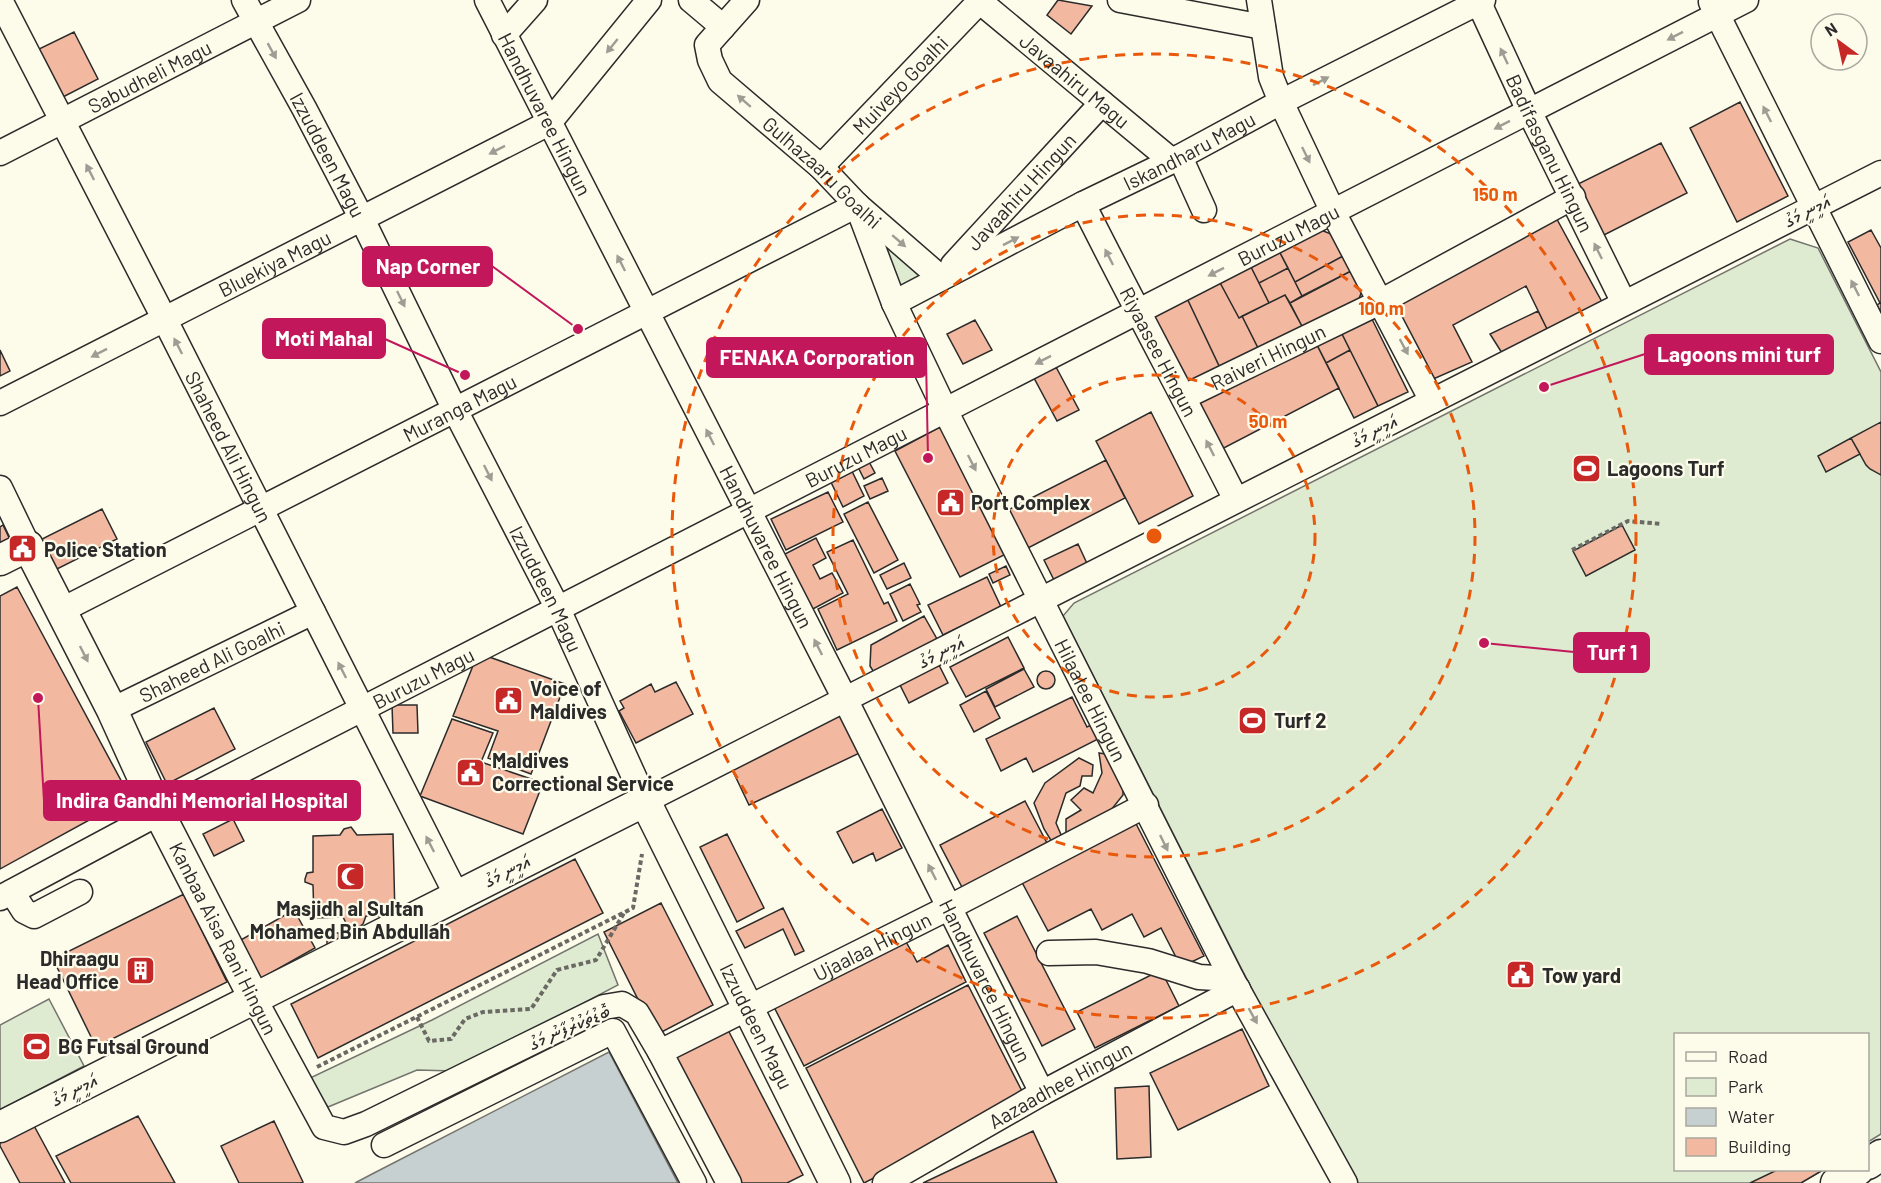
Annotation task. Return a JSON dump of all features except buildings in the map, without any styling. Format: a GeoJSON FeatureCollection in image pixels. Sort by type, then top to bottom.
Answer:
{"type":"FeatureCollection","features":[{"type":"Feature","properties":{"kind":"main road"},"geometry":{"type":"LineString","coordinates":[[0,560],[28,546]]}},
{"type":"Feature","properties":{"kind":"main road","name":"Kanbaa Aisa Rani Hingun"},"geometry":{"type":"LineString","coordinates":[[28,546],[112,710],[159,813],[254,998]]}},
{"type":"Feature","properties":{"kind":"main road","name":"Izzuddeen Magu"},"geometry":{"type":"LineString","coordinates":[[645,801],[835,1183]]}},
{"type":"Feature","properties":{"kind":"main road","name":"އަމީނީ މަގު"},"geometry":{"type":"LineString","coordinates":[[0,1127],[645,801]]}},
{"type":"Feature","properties":{"kind":"main road"},"geometry":{"type":"LineString","coordinates":[[1836,1183],[1856,1171]]}},
{"type":"Feature","properties":{"kind":"street","name":"Shaheed Ali Hingun"},"geometry":{"type":"LineString","coordinates":[[0,0],[457,896]]}},
{"type":"Feature","properties":{"kind":"street","name":"Izzuddeen Magu"},"geometry":{"type":"LineString","coordinates":[[244,0],[362,219],[455,410],[558,609],[645,801]]}},
{"type":"Feature","properties":{"kind":"street","name":"Sabudheli Magu"},"geometry":{"type":"LineString","coordinates":[[0,153],[298,0]]}},
{"type":"Feature","properties":{"kind":"street","name":"Handhuvaree Hingun"},"geometry":{"type":"LineString","coordinates":[[487,0],[845,699],[1042,1093]]}},
{"type":"Feature","properties":{"kind":"street"},"geometry":{"type":"LineString","coordinates":[[504,35],[535,0]]}},
{"type":"Feature","properties":{"kind":"street"},"geometry":{"type":"LineString","coordinates":[[549,123],[649,0]]}},
{"type":"Feature","properties":{"kind":"street"},"geometry":{"type":"LineString","coordinates":[[691,0],[723,27],[747,0]]}},
{"type":"Feature","properties":{"kind":"street","name":"Javaahiru Magu"},"geometry":{"type":"LineString","coordinates":[[979,0],[1102,103],[1176,159]]}},
{"type":"Feature","properties":{"kind":"street","name":"Muiveyo Goalhi"},"geometry":{"type":"LineString","coordinates":[[820,167],[979,0]]}},
{"type":"Feature","properties":{"kind":"street"},"geometry":{"type":"LineString","coordinates":[[1120,0],[1263,27]]}},
{"type":"Feature","properties":{"kind":"street"},"geometry":{"type":"LineString","coordinates":[[1259,0],[1271,77],[1281,102],[1333,212],[1432,401]]}},
{"type":"Feature","properties":{"kind":"street","name":"Buruzu Magu"},"geometry":{"type":"LineString","coordinates":[[6,895],[159,813],[1529,111],[1713,8],[1746,0]]}},
{"type":"Feature","properties":{"kind":"street","name":"Iskandharu Magu"},"geometry":{"type":"LineString","coordinates":[[894,303],[1481,1]]}},
{"type":"Feature","properties":{"kind":"street","name":"Badifasganu Hingun"},"geometry":{"type":"LineString","coordinates":[[1481,1],[1529,111],[1624,303]]}},
{"type":"Feature","properties":{"kind":"street"},"geometry":{"type":"LineString","coordinates":[[1713,8],[1881,340]]}},
{"type":"Feature","properties":{"kind":"street","name":"Gulhazaaru Goalhi"},"geometry":{"type":"LineString","coordinates":[[723,27],[707,45],[710,60],[720,81],[820,167],[857,205],[941,278]]}},
{"type":"Feature","properties":{"kind":"street","name":"Javaahiru Hingun"},"geometry":{"type":"LineString","coordinates":[[941,278],[1102,103]]}},
{"type":"Feature","properties":{"kind":"street","name":"Bluekiya Magu"},"geometry":{"type":"LineString","coordinates":[[0,403],[549,123]]}},
{"type":"Feature","properties":{"kind":"street"},"geometry":{"type":"LineString","coordinates":[[1176,159],[1204,210]]}},
{"type":"Feature","properties":{"kind":"street","name":"އަމީނީ މަގު"},"geometry":{"type":"LineString","coordinates":[[645,801],[1881,172]]}},
{"type":"Feature","properties":{"kind":"street","name":"Raiveri Hingun"},"geometry":{"type":"LineString","coordinates":[[1184,397],[1380,302],[1572,197]]}},
{"type":"Feature","properties":{"kind":"street","name":"Riyaasee Hingun"},"geometry":{"type":"LineString","coordinates":[[1083,204],[1236,500]]}},
{"type":"Feature","properties":{"kind":"street","name":"Muranga Magu"},"geometry":{"type":"LineString","coordinates":[[62,610],[857,205]]}},
{"type":"Feature","properties":{"kind":"street","name":"Hilaalee Hingun"},"geometry":{"type":"LineString","coordinates":[[857,205],[894,303],[945,410],[1235,984],[1345,1183]]}},
{"type":"Feature","properties":{"kind":"street","name":"Kanbaa Aisa Rani Hingun"},"geometry":{"type":"LineString","coordinates":[[0,488],[28,546]]}},
{"type":"Feature","properties":{"kind":"street","name":"Shaheed Ali Goalhi"},"geometry":{"type":"LineString","coordinates":[[112,710],[313,612]]}},
{"type":"Feature","properties":{"kind":"street","name":"Ujaalaa Hingun"},"geometry":{"type":"LineString","coordinates":[[660,1052],[950,907],[1146,805]]}},
{"type":"Feature","properties":{"kind":"street"},"geometry":{"type":"LineString","coordinates":[[6,895],[34,916],[80,892]]}},
{"type":"Feature","properties":{"kind":"street"},"geometry":{"type":"LineString","coordinates":[[1049,953],[1096,952],[1148,961],[1199,977],[1235,984]]}},
{"type":"Feature","properties":{"kind":"street","name":"Aazaadhee Hingun"},"geometry":{"type":"LineString","coordinates":[[885,1183],[1235,984]]}},
{"type":"Feature","properties":{"kind":"street","name":"Kanbaa Aisa Rani Hingun"},"geometry":{"type":"LineString","coordinates":[[254,998],[324,1127]]}},
{"type":"Feature","properties":{"kind":"street","name":"ބޮޑުތަކުރުފާނު މަގު"},"geometry":{"type":"LineString","coordinates":[[324,1127],[344,1132],[366,1124],[603,1007],[622,1004],[637,1013],[729,1183]]}},
{"type":"Feature","properties":{"kind":"street"},"geometry":{"type":"LineString","coordinates":[[384,1145],[613,1031],[694,1183]]}},
{"type":"Feature","properties":{"kind":"path"},"geometry":{"type":"LineString","coordinates":[[1572,550],[1628,521],[1662,524]]}},
{"type":"Feature","properties":{"kind":"path"},"geometry":{"type":"LineString","coordinates":[[297,1077],[633,908],[644,844],[661,832]]}},
{"type":"Feature","properties":{"kind":"path"},"geometry":{"type":"LineString","coordinates":[[417,1017],[429,1041],[451,1039],[465,1019],[483,1012],[531,1009],[558,970],[596,960],[625,912]]}},
{"type":"Feature","properties":{"kind":"green space"},"geometry":{"type":"Polygon","coordinates":[[[857,205],[941,278],[894,303],[857,205]]]}},
{"type":"Feature","properties":{"kind":"green space"},"geometry":{"type":"Polygon","coordinates":[[[1790,239],[1818,248],[1881,372],[1881,1134],[1869,1141],[1869,1033],[1674,1033],[1674,1171],[1821,1171],[1801,1183],[1350,1183],[1063,616],[1074,603],[1790,239]]]}},
{"type":"Feature","properties":{"kind":"green space"},"geometry":{"type":"Polygon","coordinates":[[[598,934],[618,985],[454,1071],[417,1070],[328,1107],[308,1079],[432,1020],[598,934]]]}},
{"type":"Feature","properties":{"kind":"green space","name":"BG Futsal Ground"},"geometry":{"type":"Polygon","coordinates":[[[49,999],[84,1066],[0,1110],[0,1025],[49,999]]]}},
{"type":"Feature","properties":{"kind":"water"},"geometry":{"type":"Polygon","coordinates":[[[609,1052],[678,1183],[355,1183],[374,1173],[609,1052]]]}},
{"type":"Feature","properties":{"kind":"place","name":"Nap Corner"},"geometry":{"type":"Point","coordinates":[578,329]}},
{"type":"Feature","properties":{"kind":"place","name":"Moti Mahal"},"geometry":{"type":"Point","coordinates":[465,375]}},
{"type":"Feature","properties":{"kind":"place","name":"Lagoons mini turf"},"geometry":{"type":"Point","coordinates":[1544,387]}},
{"type":"Feature","properties":{"kind":"place","name":"FENAKA Corporation"},"geometry":{"type":"Point","coordinates":[928,458]}},
{"type":"Feature","properties":{"kind":"place","name":"Lagoons Turf"},"geometry":{"type":"Point","coordinates":[1586,468]}},
{"type":"Feature","properties":{"kind":"place","name":"Port Complex"},"geometry":{"type":"Point","coordinates":[950,502]}},
{"type":"Feature","properties":{"kind":"place","name":"Police Station"},"geometry":{"type":"Point","coordinates":[23,549]}},
{"type":"Feature","properties":{"kind":"place","name":"Turf 1"},"geometry":{"type":"Point","coordinates":[1484,643]}},
{"type":"Feature","properties":{"kind":"place","name":"Indira Gandhi Memorial Hospital"},"geometry":{"type":"Point","coordinates":[38,698]}},
{"type":"Feature","properties":{"kind":"place","name":"Voice of Maldives"},"geometry":{"type":"Point","coordinates":[509,700]}},
{"type":"Feature","properties":{"kind":"place","name":"Turf 2"},"geometry":{"type":"Point","coordinates":[1253,720]}},
{"type":"Feature","properties":{"kind":"place","name":"Maldives Correctional Service"},"geometry":{"type":"Point","coordinates":[471,772]}},
{"type":"Feature","properties":{"kind":"place","name":"Masjidh al Sultan Mohamed Bin Abdullah"},"geometry":{"type":"Point","coordinates":[350,877]}},
{"type":"Feature","properties":{"kind":"place","name":"Dhiraagu Head Office"},"geometry":{"type":"Point","coordinates":[140,970]}},
{"type":"Feature","properties":{"kind":"place","name":"Tow yard"},"geometry":{"type":"Point","coordinates":[1521,975]}},
{"type":"Feature","properties":{"kind":"place","name":"BG Futsal Ground"},"geometry":{"type":"Point","coordinates":[37,1046]}}]}
